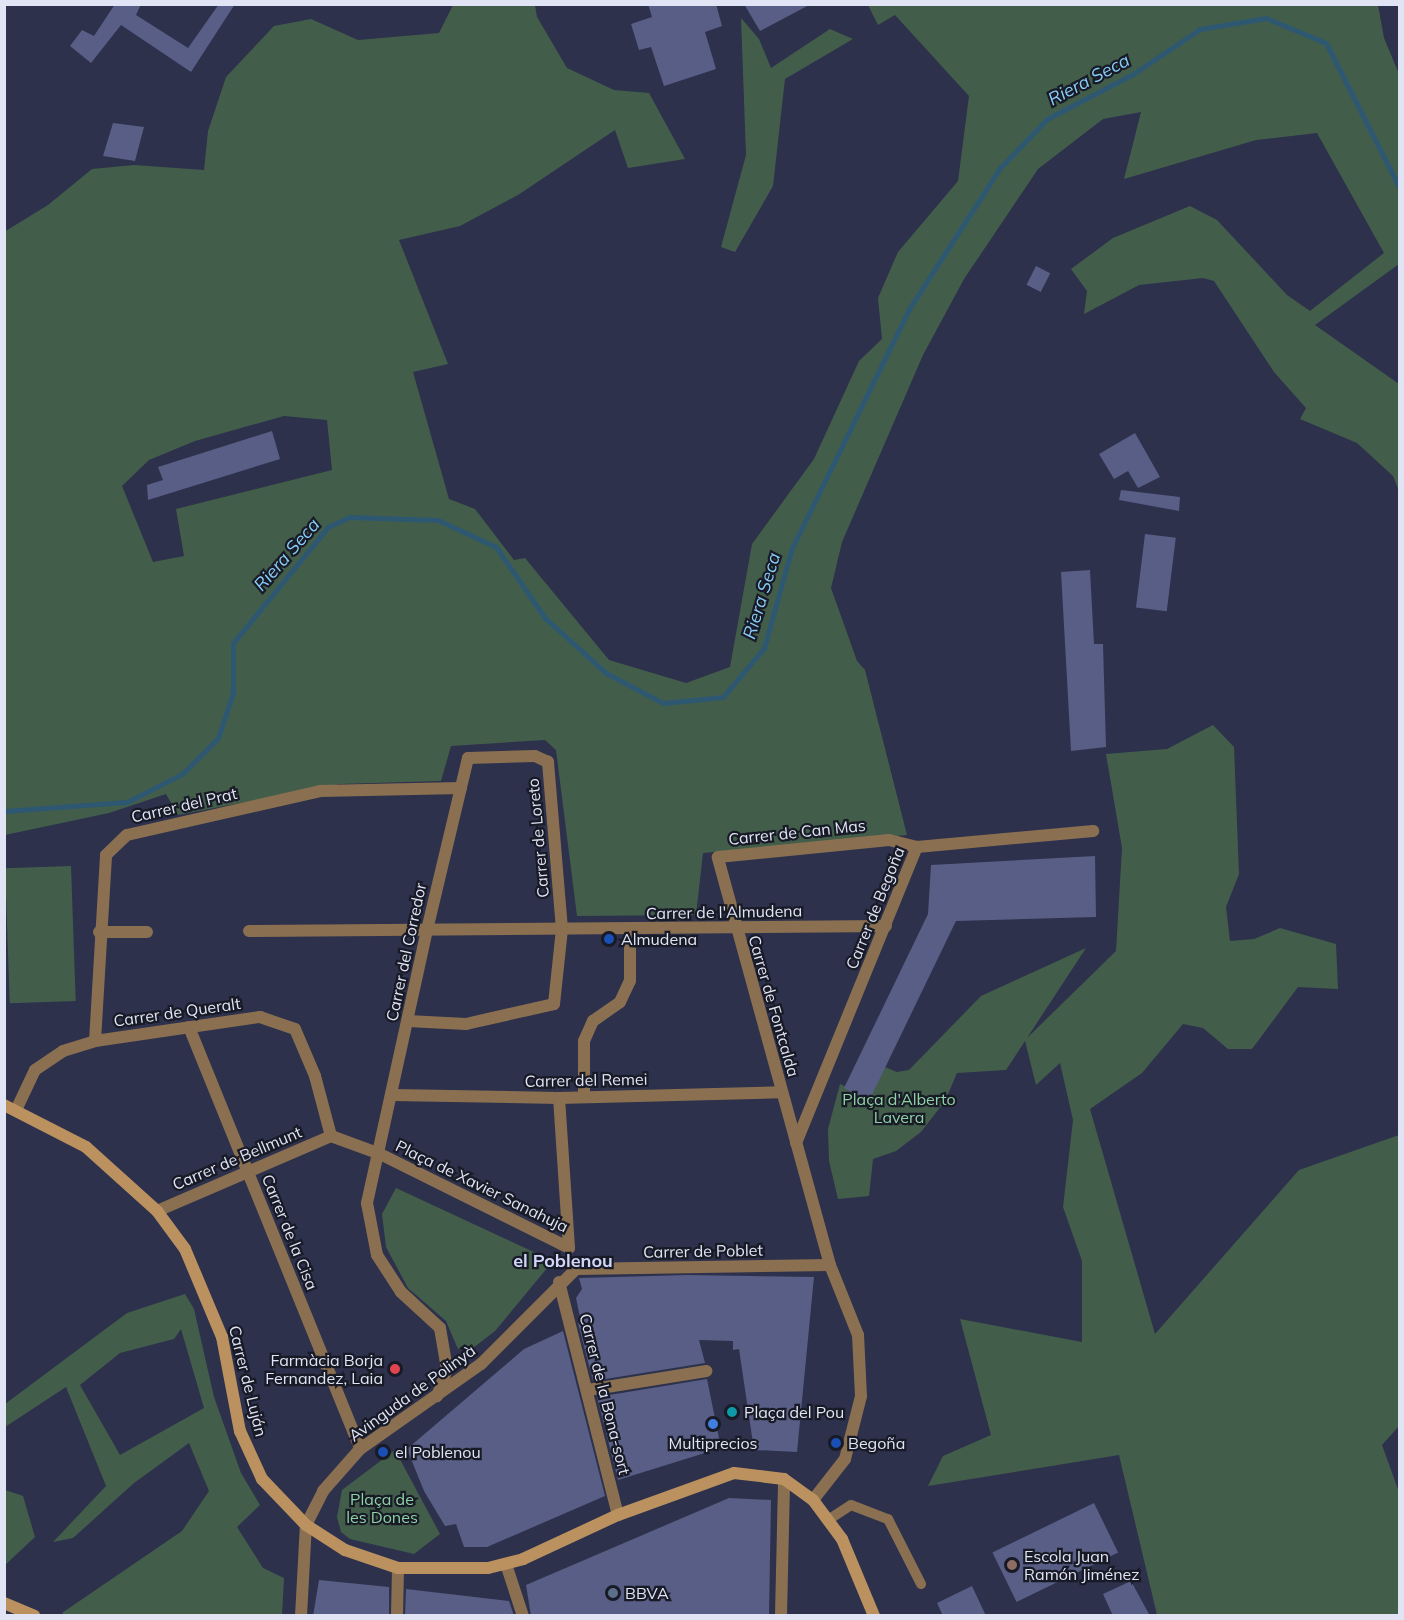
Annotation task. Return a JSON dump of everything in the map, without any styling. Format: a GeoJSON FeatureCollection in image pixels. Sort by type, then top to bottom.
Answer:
{"type":"FeatureCollection","features":[{"type":"Feature","properties":{"kind":"street","name":"Carrer de Loreto"},"geometry":{"type":"LineString","coordinates":[[408,1021],[466,1024],[554,1004],[562,929],[548,762],[535,756],[468,758]]}},
{"type":"Feature","properties":{"kind":"street","name":"Carrer del Corredor"},"geometry":{"type":"LineString","coordinates":[[380,1154],[427,930],[468,758]]}},
{"type":"Feature","properties":{"kind":"street","name":"Carrer del Prat"},"geometry":{"type":"LineString","coordinates":[[95,1041],[99,932],[106,855],[127,835],[320,791],[461,789]]}},
{"type":"Feature","properties":{"kind":"street","name":"Carrer de Begoña"},"geometry":{"type":"LineString","coordinates":[[796,1143],[917,847],[1093,831]]}},
{"type":"Feature","properties":{"kind":"street","name":"Carrer de Can Mas"},"geometry":{"type":"LineString","coordinates":[[735,929],[718,856],[889,840],[917,847]]}},
{"type":"Feature","properties":{"kind":"street","name":"Carrer de l'Almudena"},"geometry":{"type":"LineString","coordinates":[[249,931],[735,929],[886,926]]}},
{"type":"Feature","properties":{"kind":"street"},"geometry":{"type":"LineString","coordinates":[[584,1097],[584,1041],[592,1021],[620,1002],[630,981],[630,929]]}},
{"type":"Feature","properties":{"kind":"street","name":"Carrer de Fontcalda"},"geometry":{"type":"LineString","coordinates":[[735,929],[781,1092]]}},
{"type":"Feature","properties":{"kind":"street"},"geometry":{"type":"LineString","coordinates":[[99,932],[147,932]]}},
{"type":"Feature","properties":{"kind":"street","name":"Carrer de Queralt"},"geometry":{"type":"LineString","coordinates":[[17,1108],[35,1070],[63,1051],[95,1041],[260,1017],[295,1029],[315,1076],[330,1136]]}},
{"type":"Feature","properties":{"kind":"street","name":"Carrer de la Cisa"},"geometry":{"type":"LineString","coordinates":[[189,1028],[360,1449]]}},
{"type":"Feature","properties":{"kind":"street"},"geometry":{"type":"LineString","coordinates":[[781,1092],[830,1265],[858,1335],[861,1396],[845,1458],[813,1500]]}},
{"type":"Feature","properties":{"kind":"street","name":"Carrer del Remei"},"geometry":{"type":"LineString","coordinates":[[392,1095],[559,1098],[781,1092]]}},
{"type":"Feature","properties":{"kind":"street","name":"Plaça de Xavier Sanahuja"},"geometry":{"type":"LineString","coordinates":[[330,1136],[380,1154],[568,1248],[559,1098]]}},
{"type":"Feature","properties":{"kind":"street","name":"Carrer de Luján"},"geometry":{"type":"LineString","coordinates":[[4,1105],[17,1108],[86,1147],[157,1211],[185,1249],[222,1337],[240,1431],[262,1479],[306,1526]]}},
{"type":"Feature","properties":{"kind":"street","name":"Carrer de Bellmunt"},"geometry":{"type":"LineString","coordinates":[[157,1211],[330,1136]]}},
{"type":"Feature","properties":{"kind":"street","name":"Plaça de Xavier Sanahuja"},"geometry":{"type":"LineString","coordinates":[[380,1154],[367,1203],[377,1255],[401,1292],[440,1328],[447,1369],[437,1396]]}},
{"type":"Feature","properties":{"kind":"street","name":"Carrer de Poblet"},"geometry":{"type":"LineString","coordinates":[[576,1269],[830,1265]]}},
{"type":"Feature","properties":{"kind":"street","name":"Avinguda de Polinyà"},"geometry":{"type":"LineString","coordinates":[[306,1526],[312,1507],[360,1449],[481,1364],[560,1282],[576,1269]]}},
{"type":"Feature","properties":{"kind":"street","name":"Carrer de la Bona-sort"},"geometry":{"type":"LineString","coordinates":[[560,1282],[618,1515]]}},
{"type":"Feature","properties":{"kind":"street"},"geometry":{"type":"LineString","coordinates":[[588,1390],[706,1371]]}},
{"type":"Feature","properties":{"kind":"street"},"geometry":{"type":"LineString","coordinates":[[301,1616],[306,1526],[345,1550],[398,1568],[506,1564],[618,1515],[734,1473],[784,1479],[813,1500],[842,1539],[874,1616]]}},
{"type":"Feature","properties":{"kind":"street"},"geometry":{"type":"LineString","coordinates":[[781,1616],[784,1479]]}},
{"type":"Feature","properties":{"kind":"street"},"geometry":{"type":"LineString","coordinates":[[506,1564],[524,1616]]}},
{"type":"Feature","properties":{"kind":"street"},"geometry":{"type":"LineString","coordinates":[[397,1616],[398,1568]]}},
{"type":"Feature","properties":{"kind":"street"},"geometry":{"type":"LineString","coordinates":[[4,1603],[34,1616]]}},
{"type":"Feature","properties":{"kind":"lane"},"geometry":{"type":"LineString","coordinates":[[828,1520],[851,1505],[888,1519],[921,1584]]}},
{"type":"Feature","properties":{"kind":"green space"},"geometry":{"type":"Polygon","coordinates":[[[453,5],[535,5],[537,17],[567,68],[614,90],[649,93],[685,159],[628,168],[615,130],[518,195],[460,226],[399,240],[448,364],[413,372],[449,499],[475,509],[514,560],[525,558],[609,660],[686,683],[730,667],[752,544],[814,459],[859,361],[882,339],[878,298],[898,252],[958,181],[969,96],[895,15],[878,25],[868,5],[1378,5],[1384,38],[1399,74],[1399,264],[1315,325],[1399,384],[1399,491],[1393,476],[1357,443],[1300,419],[1306,408],[1274,372],[1214,281],[1203,278],[1139,285],[1084,314],[1087,291],[1071,269],[1113,238],[1190,206],[1217,220],[1287,295],[1310,311],[1384,253],[1317,133],[1256,140],[1124,179],[1141,112],[1103,119],[1038,169],[964,279],[923,355],[842,542],[831,588],[857,661],[865,670],[907,835],[703,853],[696,915],[577,916],[556,750],[545,740],[451,746],[441,781],[340,784],[178,815],[166,794],[109,813],[5,835],[4,232],[48,205],[92,169],[134,165],[204,170],[208,131],[226,77],[274,26],[311,19],[358,40],[439,33],[453,5]],[[284,416],[195,441],[149,460],[122,486],[153,562],[184,556],[176,509],[332,470],[327,420],[284,416]]]}},
{"type":"Feature","properties":{"kind":"green space"},"geometry":{"type":"Polygon","coordinates":[[[741,18],[759,39],[771,68],[830,29],[853,39],[785,79],[773,186],[735,252],[721,247],[746,155],[741,18]]]}},
{"type":"Feature","properties":{"kind":"green space","name":"Plaça d'Alberto Lavera"},"geometry":{"type":"Polygon","coordinates":[[[1213,725],[1234,747],[1239,874],[1226,907],[1230,941],[1254,939],[1280,928],[1336,944],[1338,989],[1298,987],[1252,1049],[1228,1049],[1203,1028],[1183,1024],[1142,1073],[1090,1109],[1155,1334],[1299,1170],[1399,1135],[1399,1426],[1382,1445],[1399,1492],[1399,1615],[1157,1615],[1119,1455],[928,1486],[943,1456],[991,1435],[960,1319],[1082,1342],[1082,1261],[1063,1207],[1073,1120],[1060,1063],[1036,1085],[1025,1041],[1006,1070],[957,1073],[945,1101],[921,1132],[896,1151],[873,1159],[869,1196],[838,1199],[829,1161],[828,1129],[840,1084],[867,1097],[885,1067],[897,1072],[909,1070],[981,996],[1086,948],[1027,1038],[1116,951],[1122,848],[1106,754],[1167,749],[1213,725]]]}},
{"type":"Feature","properties":{"kind":"green space"},"geometry":{"type":"Polygon","coordinates":[[[71,866],[76,1001],[10,1003],[5,868],[71,866]]]}},
{"type":"Feature","properties":{"kind":"green space"},"geometry":{"type":"Polygon","coordinates":[[[396,1188],[553,1261],[495,1331],[473,1348],[458,1349],[446,1321],[408,1288],[386,1247],[382,1214],[396,1188]]]}},
{"type":"Feature","properties":{"kind":"green space"},"geometry":{"type":"Polygon","coordinates":[[[185,1294],[194,1309],[214,1397],[241,1473],[260,1505],[237,1527],[263,1568],[284,1578],[282,1615],[65,1615],[62,1613],[182,1531],[209,1491],[189,1443],[134,1483],[73,1538],[53,1542],[106,1486],[66,1387],[5,1427],[5,1404],[127,1313],[185,1294]],[[181,1329],[174,1339],[120,1353],[80,1385],[120,1455],[204,1408],[181,1329]]]}},
{"type":"Feature","properties":{"kind":"green space","name":"Plaça de les Dones"},"geometry":{"type":"Polygon","coordinates":[[[395,1450],[440,1534],[414,1554],[350,1539],[341,1532],[337,1517],[342,1490],[395,1450]]]}},
{"type":"Feature","properties":{"kind":"green space"},"geometry":{"type":"Polygon","coordinates":[[[5,1490],[23,1496],[35,1537],[5,1565],[5,1490]]]}},
{"type":"Feature","properties":{"kind":"building"},"geometry":{"type":"Polygon","coordinates":[[[115,4],[141,4],[136,15],[188,48],[219,4],[235,4],[191,72],[121,25],[91,63],[70,46],[82,30],[94,36],[115,4]]]}},
{"type":"Feature","properties":{"kind":"building"},"geometry":{"type":"Polygon","coordinates":[[[648,4],[716,4],[722,26],[705,32],[716,69],[664,86],[651,47],[639,50],[631,24],[652,17],[648,4]]]}},
{"type":"Feature","properties":{"kind":"building"},"geometry":{"type":"Polygon","coordinates":[[[744,4],[811,4],[760,31],[744,4]]]}},
{"type":"Feature","properties":{"kind":"building"},"geometry":{"type":"Polygon","coordinates":[[[113,123],[144,127],[135,161],[103,156],[113,123]]]}},
{"type":"Feature","properties":{"kind":"building"},"geometry":{"type":"Polygon","coordinates":[[[1036,266],[1050,273],[1041,292],[1026,285],[1036,266]]]}},
{"type":"Feature","properties":{"kind":"building"},"geometry":{"type":"Polygon","coordinates":[[[272,431],[280,459],[148,500],[147,485],[163,480],[158,467],[272,431]]]}},
{"type":"Feature","properties":{"kind":"building"},"geometry":{"type":"Polygon","coordinates":[[[1135,433],[1160,477],[1138,488],[1128,471],[1114,479],[1099,454],[1135,433]]]}},
{"type":"Feature","properties":{"kind":"building"},"geometry":{"type":"Polygon","coordinates":[[[1121,490],[1180,497],[1179,511],[1119,500],[1121,490]]]}},
{"type":"Feature","properties":{"kind":"building"},"geometry":{"type":"Polygon","coordinates":[[[1145,534],[1176,538],[1167,611],[1136,607],[1145,534]]]}},
{"type":"Feature","properties":{"kind":"building"},"geometry":{"type":"Polygon","coordinates":[[[1090,570],[1094,644],[1103,644],[1106,747],[1071,751],[1061,572],[1090,570]]]}},
{"type":"Feature","properties":{"kind":"building"},"geometry":{"type":"Polygon","coordinates":[[[1095,856],[1096,917],[956,921],[869,1101],[844,1088],[928,914],[931,865],[1095,856]]]}},
{"type":"Feature","properties":{"kind":"building"},"geometry":{"type":"Polygon","coordinates":[[[688,1275],[814,1277],[797,1452],[754,1450],[739,1349],[733,1350],[733,1341],[699,1340],[705,1363],[593,1381],[578,1323],[581,1322],[576,1298],[582,1289],[579,1278],[688,1275]]]}},
{"type":"Feature","properties":{"kind":"building"},"geometry":{"type":"Polygon","coordinates":[[[563,1331],[605,1496],[487,1547],[464,1547],[456,1524],[445,1526],[424,1491],[407,1449],[524,1349],[563,1331]]]}},
{"type":"Feature","properties":{"kind":"building"},"geometry":{"type":"Polygon","coordinates":[[[707,1379],[721,1448],[618,1480],[597,1397],[707,1379]]]}},
{"type":"Feature","properties":{"kind":"building"},"geometry":{"type":"Polygon","coordinates":[[[729,1498],[771,1500],[769,1616],[531,1616],[526,1585],[729,1498]]]}},
{"type":"Feature","properties":{"kind":"building"},"geometry":{"type":"Polygon","coordinates":[[[1094,1503],[1118,1552],[1017,1602],[992,1553],[1094,1503]]]}},
{"type":"Feature","properties":{"kind":"building"},"geometry":{"type":"Polygon","coordinates":[[[319,1580],[389,1587],[389,1616],[313,1616],[319,1580]]]}},
{"type":"Feature","properties":{"kind":"building"},"geometry":{"type":"Polygon","coordinates":[[[1131,1581],[1150,1616],[1113,1616],[1103,1594],[1131,1581]]]}},
{"type":"Feature","properties":{"kind":"building"},"geometry":{"type":"Polygon","coordinates":[[[972,1586],[986,1616],[943,1616],[937,1603],[972,1586]]]}},
{"type":"Feature","properties":{"kind":"building"},"geometry":{"type":"Polygon","coordinates":[[[406,1589],[509,1601],[514,1616],[405,1616],[406,1589]]]}},
{"type":"Feature","properties":{"kind":"waterway","name":"Riera Seca"},"geometry":{"type":"LineString","coordinates":[[4,811],[127,802],[182,774],[218,738],[233,693],[233,643],[328,527],[349,517],[438,520],[496,547],[545,618],[606,673],[663,703],[723,697],[764,648],[792,548],[909,309],[1000,168],[1047,119],[1133,74],[1200,29],[1266,18],[1326,43],[1400,189]]}},
{"type":"Feature","properties":{"kind":"place","name":"Almudena"},"geometry":{"type":"Point","coordinates":[609,939]}},
{"type":"Feature","properties":{"kind":"place","name":"Farmàcia Borja Fernandez, Laia"},"geometry":{"type":"Point","coordinates":[395,1369]}},
{"type":"Feature","properties":{"kind":"place","name":"Plaça del Pou"},"geometry":{"type":"Point","coordinates":[732,1412]}},
{"type":"Feature","properties":{"kind":"place","name":"Multiprecios"},"geometry":{"type":"Point","coordinates":[713,1424]}},
{"type":"Feature","properties":{"kind":"place","name":"Begoña"},"geometry":{"type":"Point","coordinates":[836,1443]}},
{"type":"Feature","properties":{"kind":"place","name":"el Poblenou"},"geometry":{"type":"Point","coordinates":[383,1452]}},
{"type":"Feature","properties":{"kind":"place","name":"Escola Juan Ramón Jiménez"},"geometry":{"type":"Point","coordinates":[1012,1565]}},
{"type":"Feature","properties":{"kind":"place","name":"BBVA"},"geometry":{"type":"Point","coordinates":[613,1593]}},
{"type":"Feature","properties":{"kind":"district","name":"el Poblenou"},"geometry":{"type":"Point","coordinates":[563,1261]}}]}
